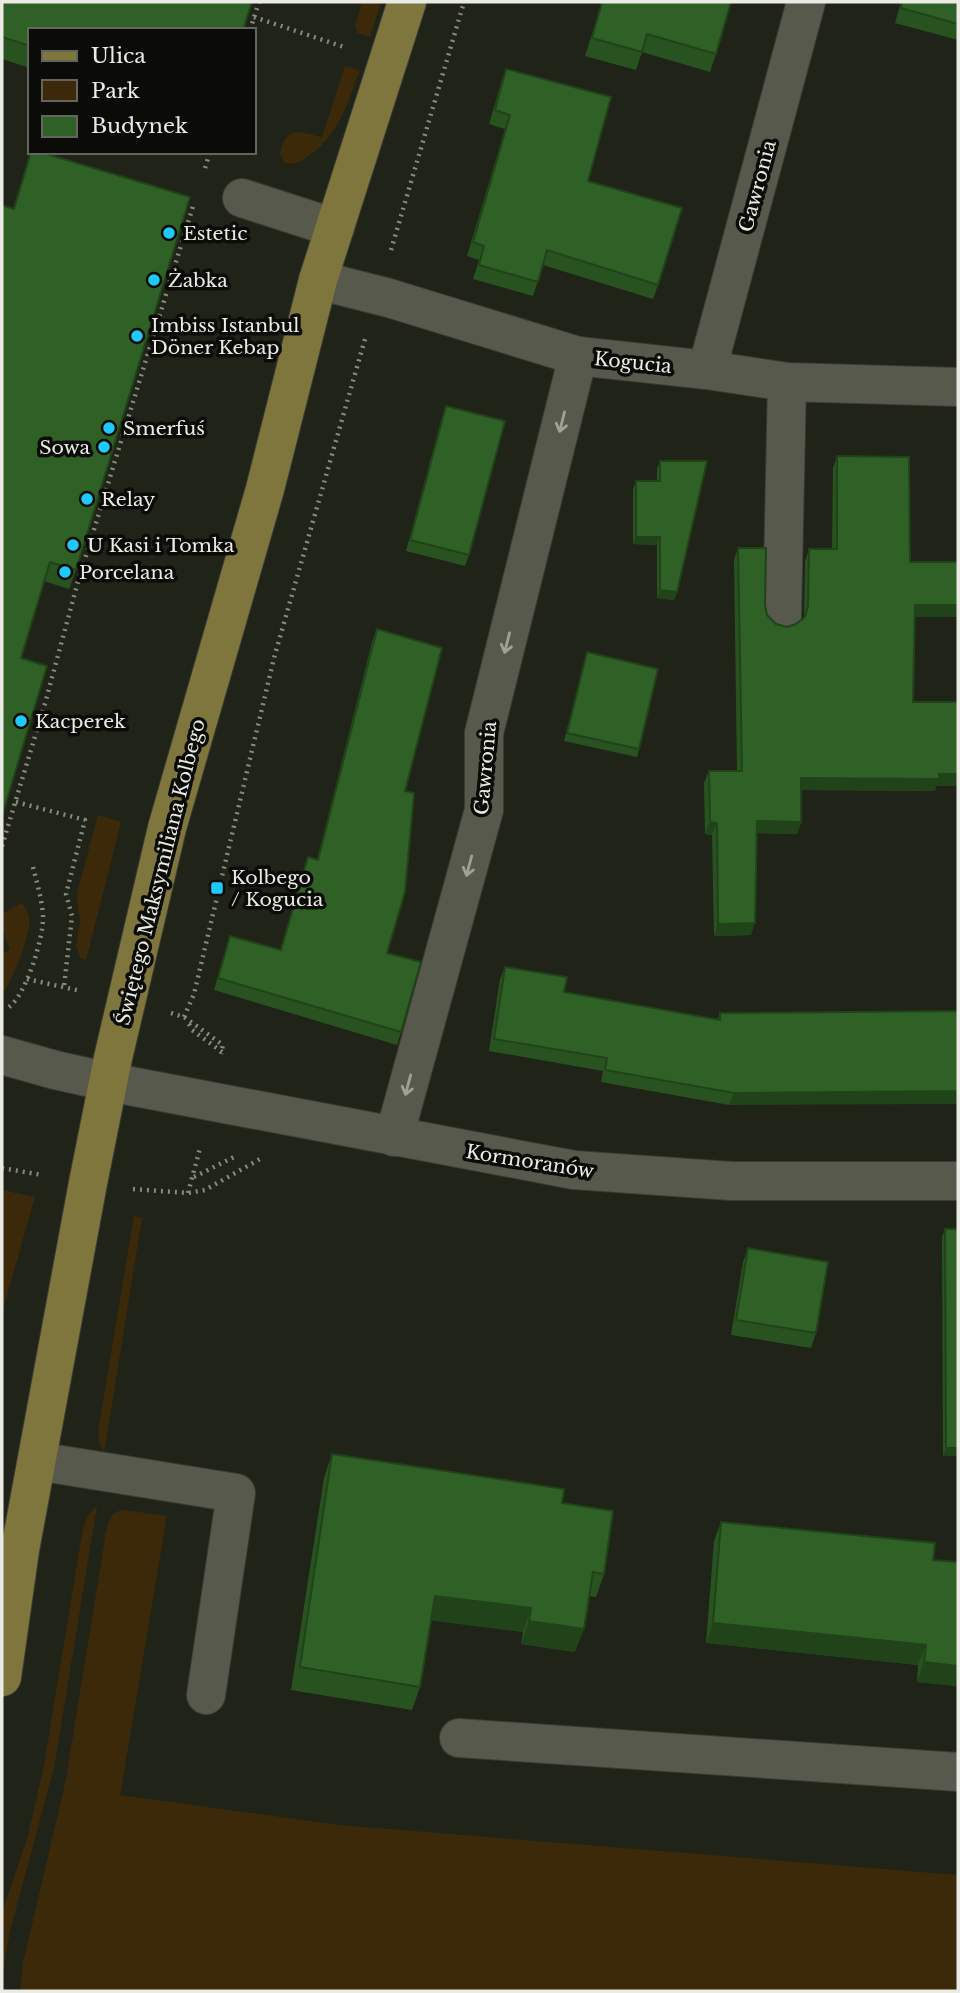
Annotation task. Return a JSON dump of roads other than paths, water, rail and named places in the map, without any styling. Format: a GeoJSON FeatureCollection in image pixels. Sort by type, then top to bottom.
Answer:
{"type":"FeatureCollection","features":[{"type":"Feature","properties":{"kind":"main road","name":"Świętego Maksymiliana Kolbego"},"geometry":{"type":"LineString","coordinates":[[2,1677],[20,1550],[108,1082],[167,828],[264,489],[318,280],[407,2]]}},
{"type":"Feature","properties":{"kind":"street","name":"Gawronia"},"geometry":{"type":"LineString","coordinates":[[707,370],[806,2]]}},
{"type":"Feature","properties":{"kind":"street"},"geometry":{"type":"LineString","coordinates":[[242,198],[335,228]]}},
{"type":"Feature","properties":{"kind":"street","name":"Kogucia"},"geometry":{"type":"LineString","coordinates":[[318,280],[378,295],[579,356],[787,382],[958,387]]}},
{"type":"Feature","properties":{"kind":"street","name":"Gawronia"},"geometry":{"type":"LineString","coordinates":[[394,1138],[484,810],[484,733],[579,356]]}},
{"type":"Feature","properties":{"kind":"street"},"geometry":{"type":"LineString","coordinates":[[782,617],[787,382]]}},
{"type":"Feature","properties":{"kind":"street","name":"Kormoranów"},"geometry":{"type":"LineString","coordinates":[[2,1055],[108,1082],[394,1138],[587,1171],[731,1181],[958,1181]]}},
{"type":"Feature","properties":{"kind":"street"},"geometry":{"type":"LineString","coordinates":[[37,1461],[236,1493],[206,1695]]}},
{"type":"Feature","properties":{"kind":"street"},"geometry":{"type":"LineString","coordinates":[[459,1738],[958,1772]]}},
{"type":"Feature","properties":{"kind":"place","name":"Estetic"},"geometry":{"type":"Point","coordinates":[169,233]}},
{"type":"Feature","properties":{"kind":"place","name":"Żabka"},"geometry":{"type":"Point","coordinates":[154,280]}},
{"type":"Feature","properties":{"kind":"place","name":"Imbiss Istanbul Döner Kebap"},"geometry":{"type":"Point","coordinates":[137,336]}},
{"type":"Feature","properties":{"kind":"place","name":"Smerfuś"},"geometry":{"type":"Point","coordinates":[109,428]}},
{"type":"Feature","properties":{"kind":"place","name":"Sowa"},"geometry":{"type":"Point","coordinates":[104,447]}},
{"type":"Feature","properties":{"kind":"place","name":"Relay"},"geometry":{"type":"Point","coordinates":[87,499]}},
{"type":"Feature","properties":{"kind":"place","name":"U Kasi i Tomka"},"geometry":{"type":"Point","coordinates":[73,545]}},
{"type":"Feature","properties":{"kind":"place","name":"Porcelana"},"geometry":{"type":"Point","coordinates":[65,572]}},
{"type":"Feature","properties":{"kind":"place","name":"Kacperek"},"geometry":{"type":"Point","coordinates":[21,721]}},
{"type":"Feature","properties":{"kind":"place","name":"Kolbego / Kogucia"},"geometry":{"type":"Point","coordinates":[217,888]}}]}
